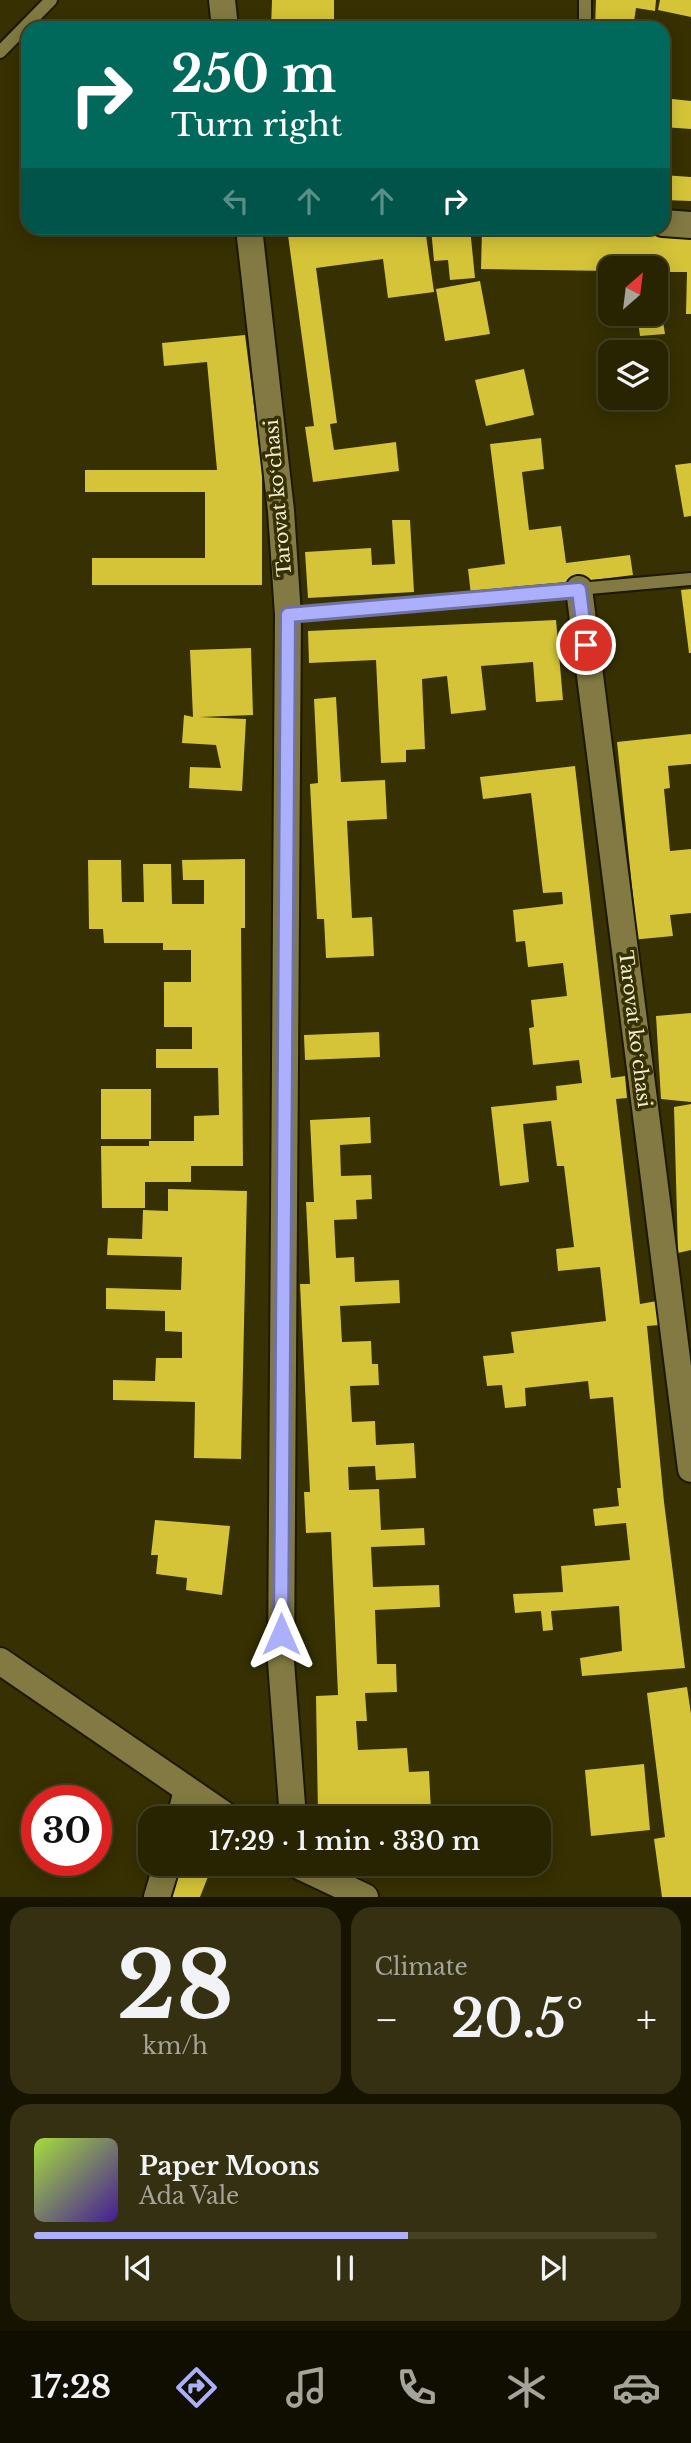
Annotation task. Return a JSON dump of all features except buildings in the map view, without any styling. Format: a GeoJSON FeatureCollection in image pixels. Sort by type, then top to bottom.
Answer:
{"type":"FeatureCollection","features":[{"type":"Feature","properties":{"kind":"street"},"geometry":{"type":"LineString","coordinates":[[222,0],[224,21]]}},
{"type":"Feature","properties":{"kind":"street"},"geometry":{"type":"LineString","coordinates":[[670,224],[691,225]]}},
{"type":"Feature","properties":{"kind":"street","name":"Tarovat koʻchasi"},"geometry":{"type":"LineString","coordinates":[[250,235],[281,510],[288,615],[281,1662],[292,1806]]}},
{"type":"Feature","properties":{"kind":"street","name":"Tarovat koʻchasi"},"geometry":{"type":"LineString","coordinates":[[579,590],[691,1469]]}},
{"type":"Feature","properties":{"kind":"street"},"geometry":{"type":"LineString","coordinates":[[0,1661],[211,1806]]}},
{"type":"Feature","properties":{"kind":"street"},"geometry":{"type":"LineString","coordinates":[[183,1806],[187,1790]]}},
{"type":"Feature","properties":{"kind":"street"},"geometry":{"type":"LineString","coordinates":[[157,1897],[163,1876]]}},
{"type":"Feature","properties":{"kind":"street"},"geometry":{"type":"LineString","coordinates":[[321,1876],[365,1897]]}},
{"type":"Feature","properties":{"kind":"lane"},"geometry":{"type":"LineString","coordinates":[[30,21],[51,0]]}},
{"type":"Feature","properties":{"kind":"lane"},"geometry":{"type":"LineString","coordinates":[[586,0],[586,21]]}},
{"type":"Feature","properties":{"kind":"lane"},"geometry":{"type":"LineString","coordinates":[[0,52],[21,31]]}},
{"type":"Feature","properties":{"kind":"lane"},"geometry":{"type":"LineString","coordinates":[[288,615],[691,579]]}},
{"type":"Feature","properties":{"kind":"route"},"geometry":{"type":"LineString","coordinates":[[281,1634],[288,615],[579,590],[586,645]]}}]}
